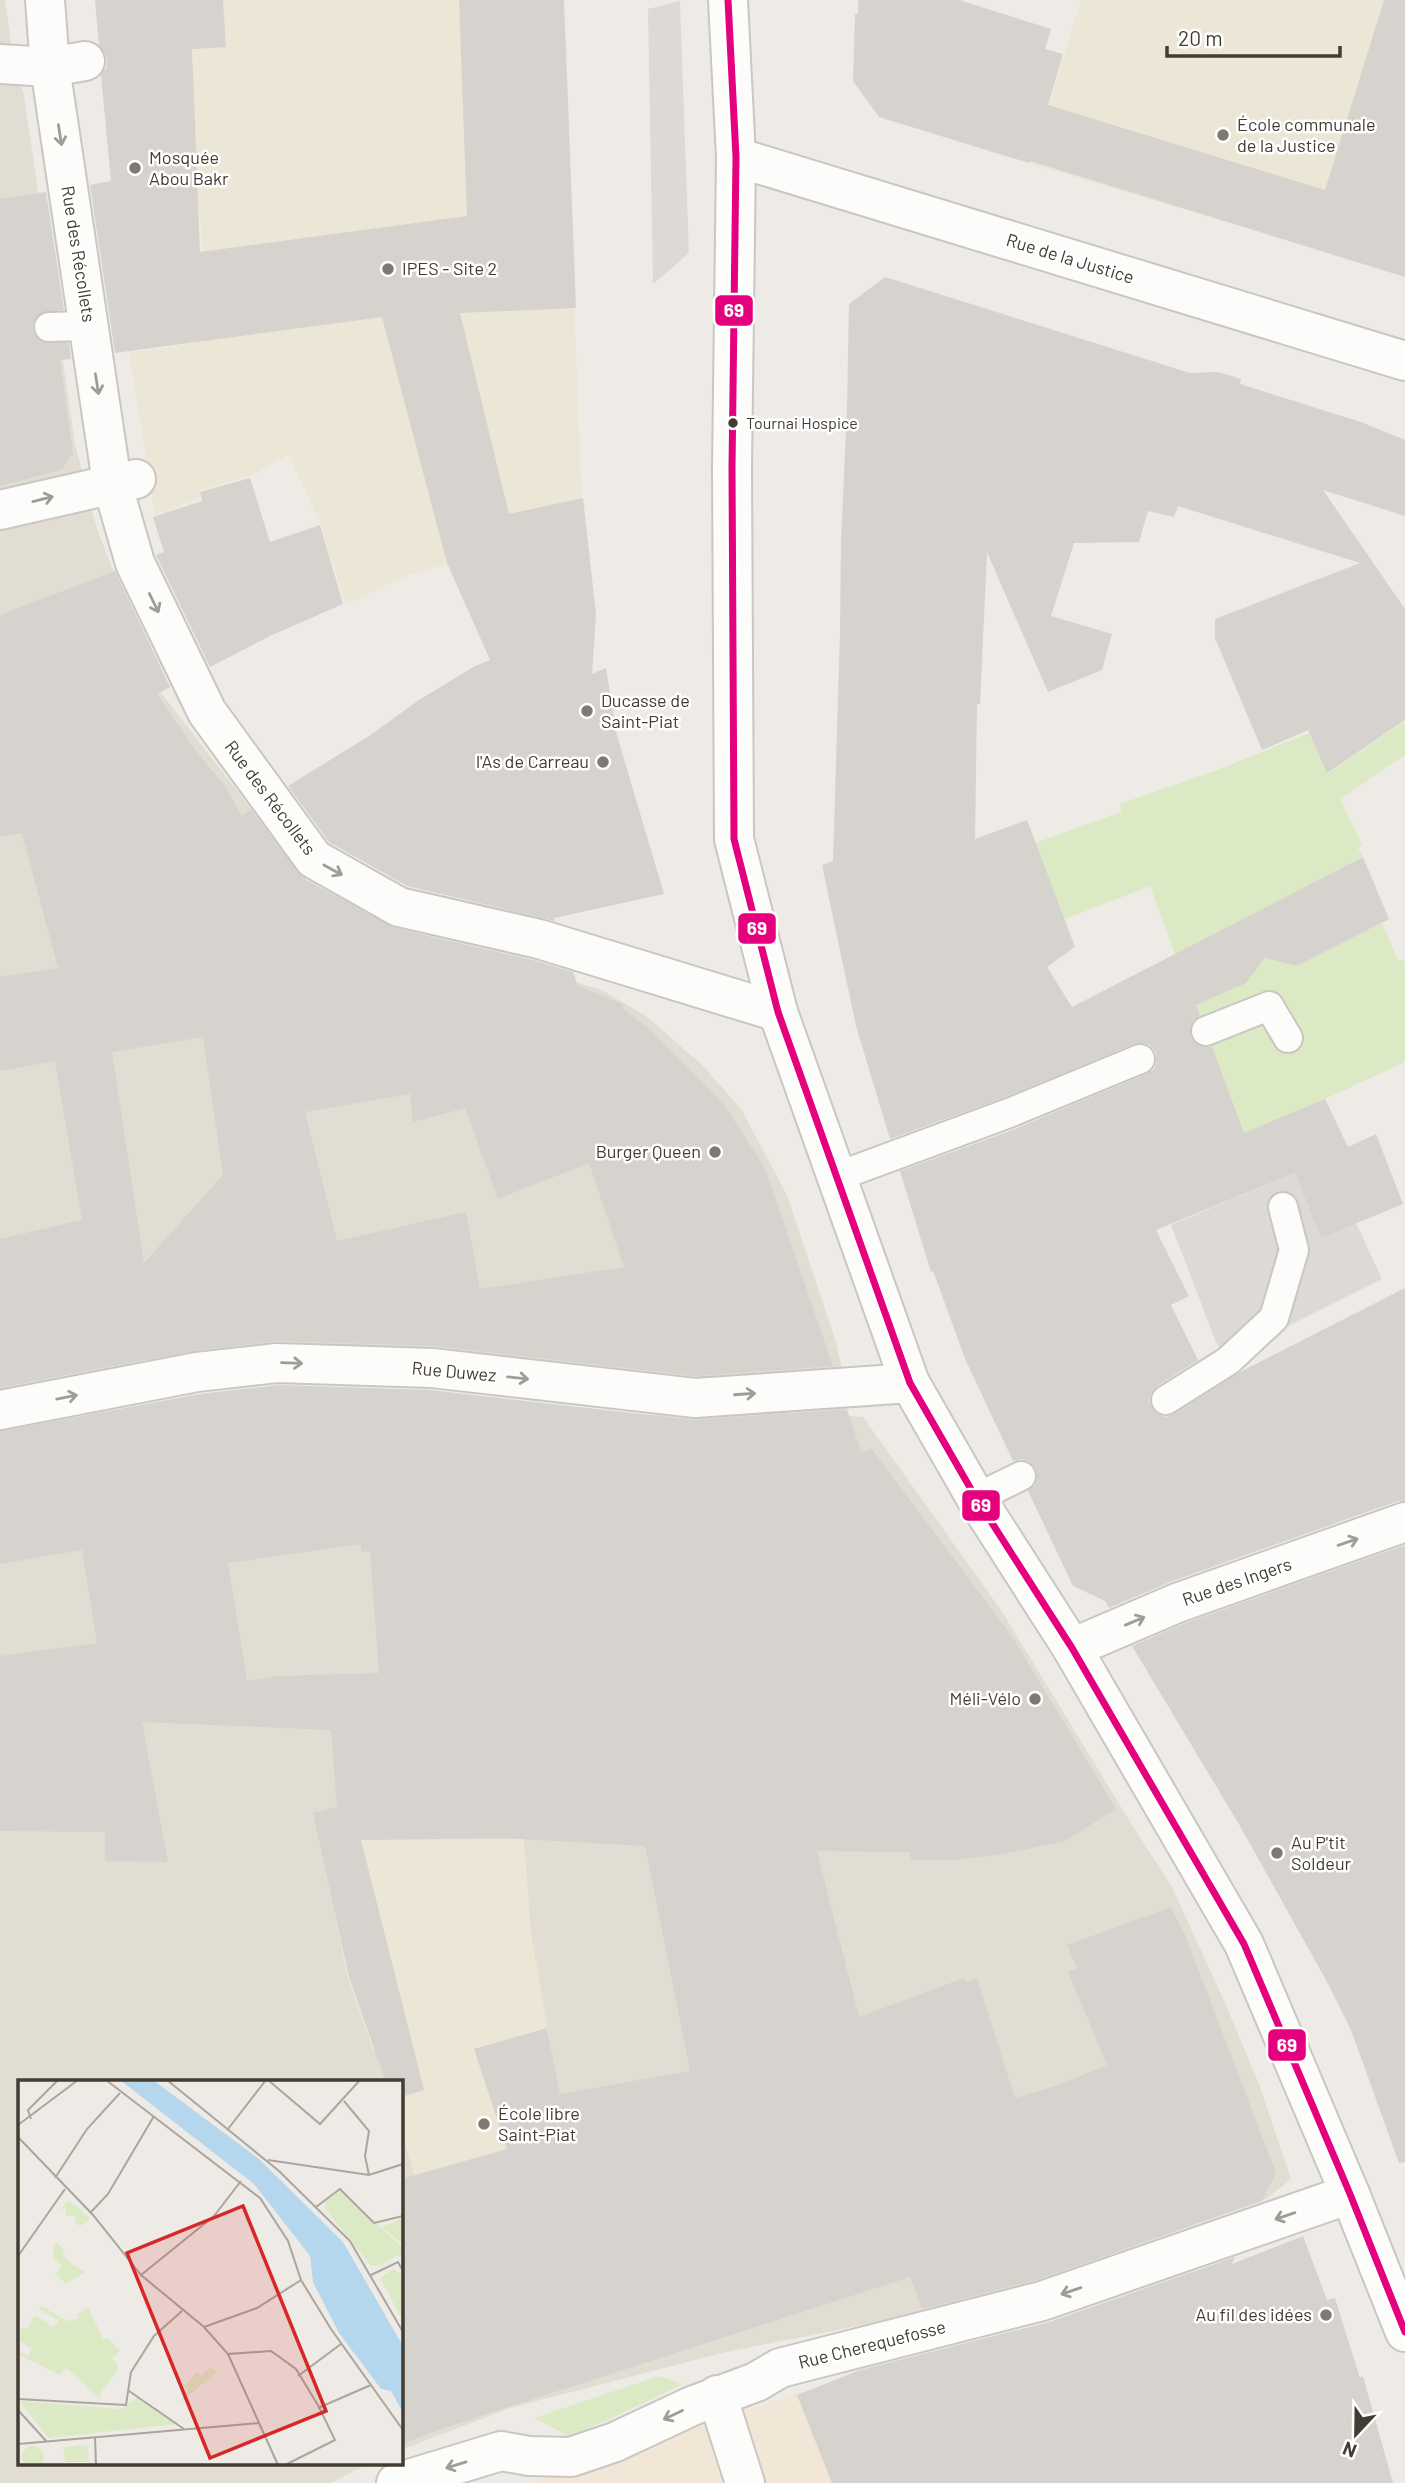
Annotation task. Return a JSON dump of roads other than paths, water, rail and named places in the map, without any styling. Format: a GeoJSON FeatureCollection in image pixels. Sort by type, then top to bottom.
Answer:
{"type":"FeatureCollection","features":[{"type":"Feature","properties":{"kind":"street","name":"Rue des Récollets"},"geometry":{"type":"LineString","coordinates":[[45,0],[67,64],[89,326],[124,481],[135,564],[206,712],[314,859],[399,906],[539,939],[778,1012]]}},
{"type":"Feature","properties":{"kind":"street"},"geometry":{"type":"LineString","coordinates":[[728,0],[736,157],[733,454],[734,839],[778,1012],[910,1383],[976,1498],[1072,1648],[1244,1944],[1405,2332]]}},
{"type":"Feature","properties":{"kind":"street"},"geometry":{"type":"LineString","coordinates":[[0,64],[67,64]]}},
{"type":"Feature","properties":{"kind":"street","name":"Rue de la Justice"},"geometry":{"type":"LineString","coordinates":[[736,157],[1405,361]]}},
{"type":"Feature","properties":{"kind":"street"},"geometry":{"type":"LineString","coordinates":[[0,510],[124,481]]}},
{"type":"Feature","properties":{"kind":"street","name":"Rue Duwez"},"geometry":{"type":"LineString","coordinates":[[0,1410],[197,1372],[277,1363],[432,1368],[695,1398],[910,1383]]}},
{"type":"Feature","properties":{"kind":"street","name":"Rue des Ingers"},"geometry":{"type":"LineString","coordinates":[[1072,1648],[1177,1603],[1405,1522]]}},
{"type":"Feature","properties":{"kind":"street","name":"Rue Cherequefosse"},"geometry":{"type":"LineString","coordinates":[[396,2483],[501,2451],[528,2456],[571,2457],[615,2442],[717,2396],[756,2382],[780,2368],[1042,2301],[1350,2194]]}},
{"type":"Feature","properties":{"kind":"street"},"geometry":{"type":"LineString","coordinates":[[717,2396],[745,2483]]}},
{"type":"Feature","properties":{"kind":"lane"},"geometry":{"type":"LineString","coordinates":[[49,327],[89,326]]}},
{"type":"Feature","properties":{"kind":"lane"},"geometry":{"type":"LineString","coordinates":[[1206,1031],[1269,1006],[1288,1038]]}},
{"type":"Feature","properties":{"kind":"lane"},"geometry":{"type":"LineString","coordinates":[[836,1177],[1009,1113],[1140,1059]]}},
{"type":"Feature","properties":{"kind":"lane"},"geometry":{"type":"LineString","coordinates":[[1166,1400],[1228,1361],[1274,1318],[1294,1250],[1283,1207]]}},
{"type":"Feature","properties":{"kind":"lane"},"geometry":{"type":"LineString","coordinates":[[976,1498],[1021,1476]]}},
{"type":"Feature","properties":{"kind":"place","name":"École communale de la Justice"},"geometry":{"type":"Point","coordinates":[1223,135]}},
{"type":"Feature","properties":{"kind":"place","name":"Mosquée Abou Bakr"},"geometry":{"type":"Point","coordinates":[135,168]}},
{"type":"Feature","properties":{"kind":"place","name":"IPES - Site 2"},"geometry":{"type":"Point","coordinates":[388,269]}},
{"type":"Feature","properties":{"kind":"place","name":"Tournai Hospice"},"geometry":{"type":"Point","coordinates":[733,423]}},
{"type":"Feature","properties":{"kind":"place","name":"Ducasse de Saint-Piat"},"geometry":{"type":"Point","coordinates":[587,711]}},
{"type":"Feature","properties":{"kind":"place","name":"l'As de Carreau"},"geometry":{"type":"Point","coordinates":[603,762]}},
{"type":"Feature","properties":{"kind":"place","name":"Burger Queen"},"geometry":{"type":"Point","coordinates":[715,1152]}},
{"type":"Feature","properties":{"kind":"place","name":"Méli-Vélo"},"geometry":{"type":"Point","coordinates":[1035,1699]}},
{"type":"Feature","properties":{"kind":"place","name":"Au P'tit Soldeur"},"geometry":{"type":"Point","coordinates":[1277,1853]}},
{"type":"Feature","properties":{"kind":"place","name":"École libre Saint-Piat"},"geometry":{"type":"Point","coordinates":[484,2124]}},
{"type":"Feature","properties":{"kind":"place","name":"Au fil des idées"},"geometry":{"type":"Point","coordinates":[1326,2315]}}]}
